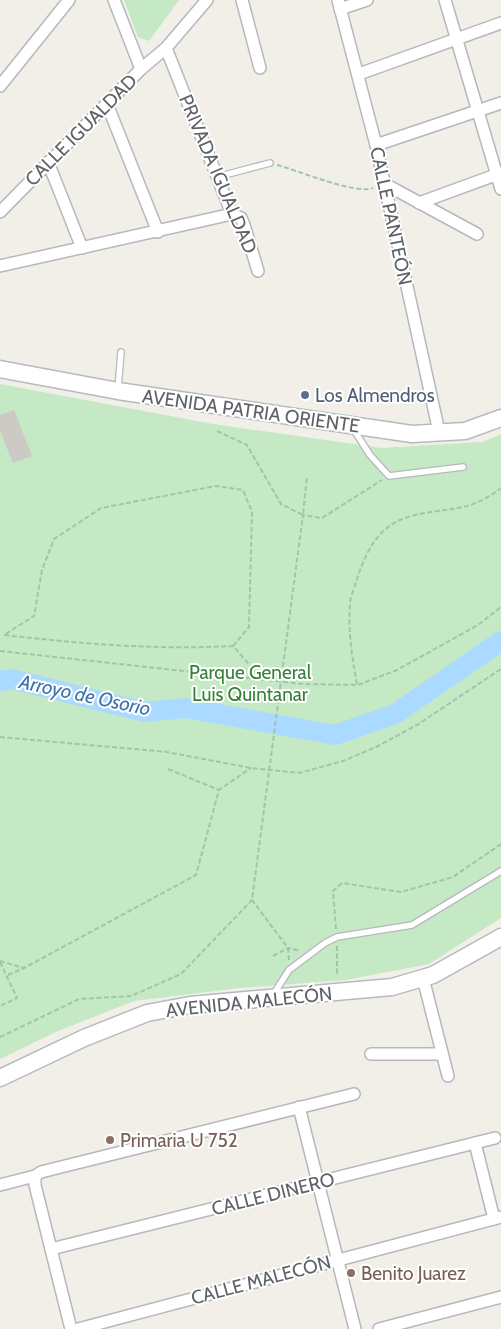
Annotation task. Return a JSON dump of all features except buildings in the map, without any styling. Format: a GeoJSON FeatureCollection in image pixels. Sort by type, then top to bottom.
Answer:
{"type":"FeatureCollection","features":[{"type":"Feature","properties":{"kind":"main road","name":"AVENIDA PATRIA ORIENTE"},"geometry":{"type":"LineString","coordinates":[[0,369],[118,391],[412,434],[465,431],[501,418]]}},
{"type":"Feature","properties":{"kind":"main road","name":"AVENIDA MALECÓN"},"geometry":{"type":"LineString","coordinates":[[0,1078],[84,1038],[147,1013],[190,1006],[392,987],[434,974],[501,937]]}},
{"type":"Feature","properties":{"kind":"street"},"geometry":{"type":"LineString","coordinates":[[0,86],[69,0]]}},
{"type":"Feature","properties":{"kind":"street","name":"CALLE IGUALDAD"},"geometry":{"type":"LineString","coordinates":[[114,0],[141,69]]}},
{"type":"Feature","properties":{"kind":"street","name":"CALLE IGUALDAD"},"geometry":{"type":"LineString","coordinates":[[0,212],[141,69],[166,48],[206,0]]}},
{"type":"Feature","properties":{"kind":"street"},"geometry":{"type":"LineString","coordinates":[[242,0],[260,68]]}},
{"type":"Feature","properties":{"kind":"street"},"geometry":{"type":"LineString","coordinates":[[339,5],[367,0]]}},
{"type":"Feature","properties":{"kind":"street"},"geometry":{"type":"LineString","coordinates":[[445,0],[498,173],[501,189]]}},
{"type":"Feature","properties":{"kind":"street","name":"CALLE PANTEÓN"},"geometry":{"type":"LineString","coordinates":[[339,5],[359,74],[376,145],[439,432]]}},
{"type":"Feature","properties":{"kind":"street"},"geometry":{"type":"LineString","coordinates":[[359,74],[501,23]]}},
{"type":"Feature","properties":{"kind":"street","name":"PRIVADA IGUALDAD"},"geometry":{"type":"LineString","coordinates":[[166,48],[232,214],[241,218],[258,271]]}},
{"type":"Feature","properties":{"kind":"street"},"geometry":{"type":"LineString","coordinates":[[376,145],[501,103]]}},
{"type":"Feature","properties":{"kind":"street"},"geometry":{"type":"LineString","coordinates":[[107,104],[158,232]]}},
{"type":"Feature","properties":{"kind":"street"},"geometry":{"type":"LineString","coordinates":[[48,162],[82,248]]}},
{"type":"Feature","properties":{"kind":"street"},"geometry":{"type":"LineString","coordinates":[[419,203],[498,173]]}},
{"type":"Feature","properties":{"kind":"street"},"geometry":{"type":"LineString","coordinates":[[383,183],[477,234]]}},
{"type":"Feature","properties":{"kind":"street"},"geometry":{"type":"LineString","coordinates":[[0,266],[232,214]]}},
{"type":"Feature","properties":{"kind":"street"},"geometry":{"type":"LineString","coordinates":[[423,978],[448,1076]]}},
{"type":"Feature","properties":{"kind":"street"},"geometry":{"type":"LineString","coordinates":[[371,1054],[442,1054]]}},
{"type":"Feature","properties":{"kind":"street"},"geometry":{"type":"LineString","coordinates":[[0,1185],[35,1176],[41,1172],[354,1094]]}},
{"type":"Feature","properties":{"kind":"street"},"geometry":{"type":"LineString","coordinates":[[299,1107],[355,1329]]}},
{"type":"Feature","properties":{"kind":"street","name":"CALLE DINERO"},"geometry":{"type":"LineString","coordinates":[[51,1249],[495,1138]]}},
{"type":"Feature","properties":{"kind":"street"},"geometry":{"type":"LineString","coordinates":[[475,1143],[497,1218]]}},
{"type":"Feature","properties":{"kind":"street"},"geometry":{"type":"LineString","coordinates":[[35,1176],[35,1185],[72,1329]]}},
{"type":"Feature","properties":{"kind":"street","name":"CALLE MALECÓN"},"geometry":{"type":"LineString","coordinates":[[78,1329],[497,1218]]}},
{"type":"Feature","properties":{"kind":"street"},"geometry":{"type":"LineString","coordinates":[[379,1329],[501,1297]]}},
{"type":"Feature","properties":{"kind":"lane"},"geometry":{"type":"LineString","coordinates":[[218,177],[270,163]]}},
{"type":"Feature","properties":{"kind":"lane"},"geometry":{"type":"LineString","coordinates":[[118,391],[121,352]]}},
{"type":"Feature","properties":{"kind":"lane"},"geometry":{"type":"LineString","coordinates":[[352,426],[370,455],[389,476],[463,467]]}},
{"type":"Feature","properties":{"kind":"lane"},"geometry":{"type":"LineString","coordinates":[[270,998],[289,970],[310,953],[337,937],[412,925],[501,871]]}},
{"type":"Feature","properties":{"kind":"path"},"geometry":{"type":"LineString","coordinates":[[270,163],[322,180],[367,190],[383,183]]}},
{"type":"Feature","properties":{"kind":"path"},"geometry":{"type":"LineString","coordinates":[[217,431],[247,446],[281,504],[303,515],[322,518],[389,476]]}},
{"type":"Feature","properties":{"kind":"path"},"geometry":{"type":"LineString","coordinates":[[0,1037],[79,999],[131,996],[181,974],[252,900],[307,476]]}},
{"type":"Feature","properties":{"kind":"path"},"geometry":{"type":"LineString","coordinates":[[0,635],[4,636],[90,645],[170,649],[233,646],[249,627],[252,512],[243,490],[216,486],[101,508],[54,539],[42,570],[34,616],[4,636]]}},
{"type":"Feature","properties":{"kind":"path"},"geometry":{"type":"LineString","coordinates":[[358,685],[350,648],[350,602],[368,549],[386,527],[396,522],[408,517],[472,506],[501,488]]}},
{"type":"Feature","properties":{"kind":"path"},"geometry":{"type":"LineString","coordinates":[[0,650],[327,686],[358,685],[397,670],[478,625],[501,608]]}},
{"type":"Feature","properties":{"kind":"path"},"geometry":{"type":"LineString","coordinates":[[233,646],[262,679]]}},
{"type":"Feature","properties":{"kind":"path"},"geometry":{"type":"LineString","coordinates":[[0,737],[167,752],[251,768],[299,773],[343,762],[376,748],[417,725],[501,669]]}},
{"type":"Feature","properties":{"kind":"path"},"geometry":{"type":"LineString","coordinates":[[7,976],[196,875],[219,790],[251,768]]}},
{"type":"Feature","properties":{"kind":"path"},"geometry":{"type":"LineString","coordinates":[[168,769],[219,790]]}},
{"type":"Feature","properties":{"kind":"path"},"geometry":{"type":"LineString","coordinates":[[337,975],[337,937],[333,891],[342,883],[401,892],[453,877],[501,844]]}},
{"type":"Feature","properties":{"kind":"path"},"geometry":{"type":"LineString","coordinates":[[252,900],[288,948],[273,956]]}},
{"type":"Feature","properties":{"kind":"path"},"geometry":{"type":"LineString","coordinates":[[0,962],[24,968]]}},
{"type":"Feature","properties":{"kind":"path"},"geometry":{"type":"LineString","coordinates":[[0,962],[17,998],[0,1006]]}},
{"type":"Feature","properties":{"kind":"green space"},"geometry":{"type":"Polygon","coordinates":[[[124,0],[179,0],[149,41],[138,37],[124,0]]]}},
{"type":"Feature","properties":{"kind":"green space","name":"Parque General Luis Quintanar"},"geometry":{"type":"Polygon","coordinates":[[[0,384],[213,424],[381,448],[483,442],[501,434],[501,918],[429,964],[346,980],[239,988],[134,1001],[58,1031],[0,1059],[0,384]]]}},
{"type":"Feature","properties":{"kind":"waterway","name":"Arroyo de Osorio"},"geometry":{"type":"LineString","coordinates":[[0,681],[11,679],[145,712],[186,708],[335,735],[395,714],[501,641]]}},
{"type":"Feature","properties":{"kind":"place","name":"Los Almendros"},"geometry":{"type":"Point","coordinates":[305,395]}},
{"type":"Feature","properties":{"kind":"place","name":"Primaria U 752"},"geometry":{"type":"Point","coordinates":[110,1140]}},
{"type":"Feature","properties":{"kind":"place","name":"Benito Juarez"},"geometry":{"type":"Point","coordinates":[351,1273]}}]}
